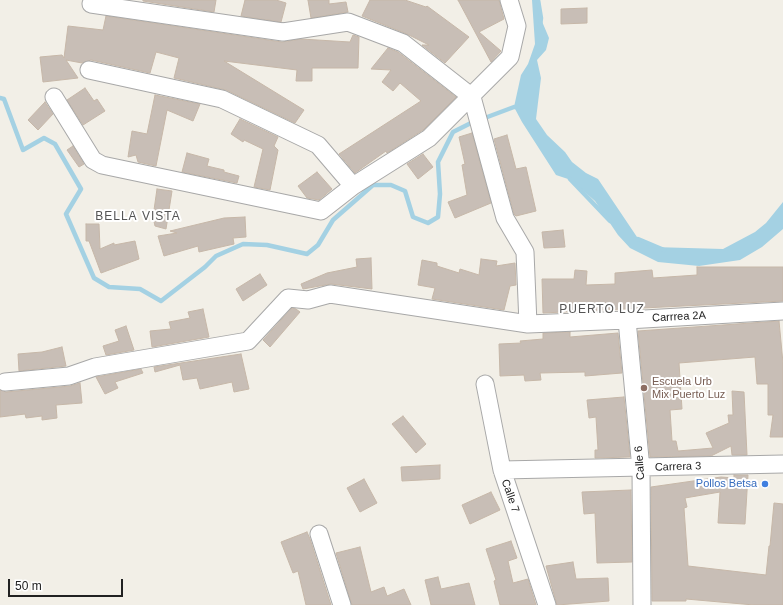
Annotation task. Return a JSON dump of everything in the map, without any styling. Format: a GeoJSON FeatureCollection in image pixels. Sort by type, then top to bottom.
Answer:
{"type":"FeatureCollection","features":[{"type":"Feature","properties":{"kind":"street"},"geometry":{"type":"LineString","coordinates":[[54,97],[93,160],[102,165],[321,211],[353,186],[429,138],[472,97],[510,57],[517,26],[509,0]]}},
{"type":"Feature","properties":{"kind":"street"},"geometry":{"type":"LineString","coordinates":[[91,4],[283,32],[348,22],[403,43],[472,97],[504,218],[525,252],[528,324]]}},
{"type":"Feature","properties":{"kind":"street"},"geometry":{"type":"LineString","coordinates":[[89,70],[222,99],[318,145],[353,186]]}},
{"type":"Feature","properties":{"kind":"street","name":"Carrrea 2A"},"geometry":{"type":"LineString","coordinates":[[5,382],[69,376],[95,367],[248,341],[288,298],[308,300],[330,294],[528,324],[783,311]]}},
{"type":"Feature","properties":{"kind":"street","name":"Calle 6"},"geometry":{"type":"LineString","coordinates":[[628,320],[641,468],[642,605]]}},
{"type":"Feature","properties":{"kind":"street","name":"Calle 7"},"geometry":{"type":"LineString","coordinates":[[485,384],[502,470],[547,605]]}},
{"type":"Feature","properties":{"kind":"street","name":"Carrera 3"},"geometry":{"type":"LineString","coordinates":[[502,470],[783,464]]}},
{"type":"Feature","properties":{"kind":"street"},"geometry":{"type":"LineString","coordinates":[[319,534],[342,605]]}},
{"type":"Feature","properties":{"kind":"street"},"geometry":{"type":"LineString","coordinates":[[642,605],[648,605]]}},
{"type":"Feature","properties":{"kind":"water"},"geometry":{"type":"Polygon","coordinates":[[[532,0],[540,0],[541,19],[549,38],[546,50],[537,60],[541,78],[536,119],[547,135],[565,152],[572,162],[586,173],[598,179],[637,237],[653,247],[723,249],[755,232],[766,223],[783,202],[783,229],[762,247],[740,260],[699,266],[658,262],[630,248],[618,235],[595,201],[571,180],[556,175],[514,107],[521,75],[528,64],[535,44],[532,0]]]}},
{"type":"Feature","properties":{"kind":"building"},"geometry":{"type":"Polygon","coordinates":[[[143,0],[216,0],[214,12],[143,0]]]}},
{"type":"Feature","properties":{"kind":"building"},"geometry":{"type":"Polygon","coordinates":[[[245,0],[276,0],[286,3],[281,22],[241,16],[245,0]]]}},
{"type":"Feature","properties":{"kind":"building"},"geometry":{"type":"Polygon","coordinates":[[[308,0],[329,0],[329,4],[346,2],[348,12],[311,18],[308,0]]]}},
{"type":"Feature","properties":{"kind":"building"},"geometry":{"type":"Polygon","coordinates":[[[370,0],[405,0],[426,7],[427,6],[469,37],[445,63],[422,45],[429,45],[407,34],[362,16],[370,0]]]}},
{"type":"Feature","properties":{"kind":"building"},"geometry":{"type":"Polygon","coordinates":[[[458,0],[499,0],[504,19],[479,32],[501,51],[491,62],[458,0]]]}},
{"type":"Feature","properties":{"kind":"building"},"geometry":{"type":"Polygon","coordinates":[[[587,8],[587,23],[561,24],[561,9],[587,8]]]}},
{"type":"Feature","properties":{"kind":"building"},"geometry":{"type":"Polygon","coordinates":[[[106,16],[282,42],[301,39],[350,42],[353,35],[359,37],[358,68],[312,68],[312,81],[296,81],[297,70],[224,61],[304,110],[295,123],[226,90],[174,78],[179,58],[156,52],[150,73],[91,60],[82,63],[66,60],[78,78],[43,82],[40,57],[62,55],[64,58],[68,26],[103,30],[106,16]]]}},
{"type":"Feature","properties":{"kind":"building"},"geometry":{"type":"Polygon","coordinates":[[[388,48],[398,52],[456,97],[423,130],[387,153],[386,151],[355,173],[339,154],[421,101],[400,83],[393,91],[382,82],[391,70],[371,69],[388,48]]]}},
{"type":"Feature","properties":{"kind":"building"},"geometry":{"type":"Polygon","coordinates":[[[85,88],[94,101],[97,99],[105,111],[83,125],[67,100],[85,88]]]}},
{"type":"Feature","properties":{"kind":"building"},"geometry":{"type":"Polygon","coordinates":[[[155,95],[200,104],[193,121],[167,110],[156,166],[138,162],[136,155],[128,157],[132,131],[147,134],[155,95]]]}},
{"type":"Feature","properties":{"kind":"building"},"geometry":{"type":"Polygon","coordinates":[[[45,102],[53,114],[38,130],[28,120],[45,102]]]}},
{"type":"Feature","properties":{"kind":"building"},"geometry":{"type":"Polygon","coordinates":[[[240,119],[278,137],[274,146],[278,150],[270,190],[254,187],[263,149],[244,140],[243,142],[231,134],[240,119]]]}},
{"type":"Feature","properties":{"kind":"building"},"geometry":{"type":"Polygon","coordinates":[[[472,133],[491,203],[455,218],[448,202],[467,195],[462,165],[465,164],[459,137],[472,133]]]}},
{"type":"Feature","properties":{"kind":"building"},"geometry":{"type":"Polygon","coordinates":[[[507,135],[516,169],[526,167],[536,211],[516,216],[514,214],[494,139],[507,135]]]}},
{"type":"Feature","properties":{"kind":"building"},"geometry":{"type":"Polygon","coordinates":[[[73,146],[84,164],[79,167],[67,150],[73,146]]]}},
{"type":"Feature","properties":{"kind":"building"},"geometry":{"type":"Polygon","coordinates":[[[187,153],[209,159],[207,166],[224,170],[224,172],[239,176],[237,183],[182,172],[187,153]]]}},
{"type":"Feature","properties":{"kind":"building"},"geometry":{"type":"Polygon","coordinates":[[[423,154],[433,167],[418,179],[407,164],[423,154]]]}},
{"type":"Feature","properties":{"kind":"building"},"geometry":{"type":"Polygon","coordinates":[[[317,172],[332,189],[319,200],[307,198],[298,186],[317,172]]]}},
{"type":"Feature","properties":{"kind":"building"},"geometry":{"type":"Polygon","coordinates":[[[157,189],[172,191],[166,229],[155,226],[153,217],[157,189]]]}},
{"type":"Feature","properties":{"kind":"building"},"geometry":{"type":"Polygon","coordinates":[[[245,217],[246,237],[233,238],[234,244],[199,252],[198,246],[164,256],[158,236],[177,233],[170,231],[224,218],[245,217]]]}},
{"type":"Feature","properties":{"kind":"building"},"geometry":{"type":"Polygon","coordinates":[[[86,224],[99,224],[100,249],[114,243],[114,245],[135,241],[139,259],[101,273],[89,241],[86,241],[86,224]]]}},
{"type":"Feature","properties":{"kind":"building"},"geometry":{"type":"Polygon","coordinates":[[[563,230],[565,247],[544,248],[542,232],[563,230]]]}},
{"type":"Feature","properties":{"kind":"building"},"geometry":{"type":"Polygon","coordinates":[[[371,258],[372,289],[331,284],[303,289],[301,284],[327,273],[357,267],[356,259],[371,258]]]}},
{"type":"Feature","properties":{"kind":"building"},"geometry":{"type":"Polygon","coordinates":[[[481,259],[497,261],[496,266],[515,263],[516,285],[510,286],[504,310],[432,299],[435,288],[418,285],[422,260],[437,263],[437,266],[459,273],[460,269],[479,275],[481,259]]]}},
{"type":"Feature","properties":{"kind":"building"},"geometry":{"type":"Polygon","coordinates":[[[697,267],[783,267],[783,301],[543,313],[542,279],[574,279],[575,270],[587,271],[586,285],[615,284],[615,273],[652,270],[653,278],[697,275],[697,267]]]}},
{"type":"Feature","properties":{"kind":"building"},"geometry":{"type":"Polygon","coordinates":[[[260,274],[267,285],[243,301],[236,289],[260,274]]]}},
{"type":"Feature","properties":{"kind":"building"},"geometry":{"type":"Polygon","coordinates":[[[292,308],[300,312],[270,347],[263,340],[292,308]]]}},
{"type":"Feature","properties":{"kind":"building"},"geometry":{"type":"Polygon","coordinates":[[[203,309],[209,337],[152,347],[150,331],[171,329],[169,322],[190,318],[188,312],[203,309]]]}},
{"type":"Feature","properties":{"kind":"building"},"geometry":{"type":"Polygon","coordinates":[[[779,321],[783,363],[783,437],[770,437],[773,415],[768,415],[768,384],[757,384],[755,357],[679,363],[682,409],[670,410],[672,441],[676,441],[678,451],[713,448],[706,433],[729,423],[728,415],[733,415],[732,391],[744,392],[747,455],[732,455],[731,446],[711,456],[650,457],[638,331],[779,321]]]}},
{"type":"Feature","properties":{"kind":"building"},"geometry":{"type":"Polygon","coordinates":[[[126,326],[134,350],[106,355],[103,346],[119,341],[115,330],[126,326]]]}},
{"type":"Feature","properties":{"kind":"building"},"geometry":{"type":"Polygon","coordinates":[[[570,332],[570,337],[618,333],[622,373],[585,376],[585,372],[540,373],[541,380],[525,381],[524,375],[500,376],[499,344],[521,343],[520,341],[543,339],[543,333],[570,332]]]}},
{"type":"Feature","properties":{"kind":"building"},"geometry":{"type":"Polygon","coordinates":[[[62,347],[66,366],[19,371],[18,354],[42,352],[62,347]]]}},
{"type":"Feature","properties":{"kind":"building"},"geometry":{"type":"Polygon","coordinates":[[[241,354],[249,389],[234,392],[232,382],[200,389],[197,378],[183,380],[180,365],[155,372],[154,367],[241,354]]]}},
{"type":"Feature","properties":{"kind":"building"},"geometry":{"type":"Polygon","coordinates":[[[141,369],[143,373],[115,382],[118,388],[105,394],[96,377],[141,369]]]}},
{"type":"Feature","properties":{"kind":"building"},"geometry":{"type":"Polygon","coordinates":[[[80,383],[82,403],[56,405],[57,418],[42,420],[42,416],[26,418],[25,414],[0,417],[0,390],[6,392],[70,386],[80,383]]]}},
{"type":"Feature","properties":{"kind":"building"},"geometry":{"type":"Polygon","coordinates":[[[624,397],[630,457],[595,458],[595,450],[598,450],[596,417],[589,418],[587,400],[624,397]]]}},
{"type":"Feature","properties":{"kind":"building"},"geometry":{"type":"Polygon","coordinates":[[[403,416],[426,444],[416,453],[392,424],[403,416]]]}},
{"type":"Feature","properties":{"kind":"building"},"geometry":{"type":"Polygon","coordinates":[[[440,465],[440,479],[402,481],[401,467],[440,465]]]}},
{"type":"Feature","properties":{"kind":"building"},"geometry":{"type":"Polygon","coordinates":[[[734,475],[748,475],[745,524],[718,523],[720,492],[685,498],[687,507],[684,508],[688,566],[766,575],[774,503],[783,504],[783,605],[754,605],[686,599],[686,601],[652,601],[651,487],[721,477],[734,478],[734,475]]]}},
{"type":"Feature","properties":{"kind":"building"},"geometry":{"type":"Polygon","coordinates":[[[364,479],[377,503],[360,512],[347,488],[364,479]]]}},
{"type":"Feature","properties":{"kind":"building"},"geometry":{"type":"Polygon","coordinates":[[[631,490],[632,562],[597,563],[595,513],[584,514],[582,492],[631,490]]]}},
{"type":"Feature","properties":{"kind":"building"},"geometry":{"type":"Polygon","coordinates":[[[491,492],[500,510],[470,524],[462,505],[491,492]]]}},
{"type":"Feature","properties":{"kind":"building"},"geometry":{"type":"Polygon","coordinates":[[[307,532],[331,605],[306,605],[298,571],[293,573],[281,542],[307,532]]]}},
{"type":"Feature","properties":{"kind":"building"},"geometry":{"type":"Polygon","coordinates":[[[511,541],[517,558],[508,561],[513,583],[528,579],[536,605],[500,605],[494,581],[496,580],[486,549],[511,541]]]}},
{"type":"Feature","properties":{"kind":"building"},"geometry":{"type":"Polygon","coordinates":[[[360,547],[371,592],[384,587],[387,596],[404,589],[411,605],[352,605],[336,553],[360,547]]]}},
{"type":"Feature","properties":{"kind":"building"},"geometry":{"type":"Polygon","coordinates":[[[573,562],[576,579],[608,578],[609,601],[557,605],[546,566],[573,562]]]}},
{"type":"Feature","properties":{"kind":"building"},"geometry":{"type":"Polygon","coordinates":[[[438,577],[441,589],[469,583],[475,605],[431,605],[425,580],[438,577]]]}},
{"type":"Feature","properties":{"kind":"waterway"},"geometry":{"type":"LineString","coordinates":[[538,0],[541,18],[540,26]]}},
{"type":"Feature","properties":{"kind":"waterway"},"geometry":{"type":"LineString","coordinates":[[0,98],[4,99],[23,150],[44,138],[55,144],[81,189],[66,214],[94,278],[109,287],[140,289],[161,301],[205,267],[216,256],[243,244],[267,245],[307,254],[318,245],[333,220],[373,185],[391,185],[405,191],[413,217],[428,223],[438,217],[440,194],[438,162],[453,132],[475,121]]}},
{"type":"Feature","properties":{"kind":"waterway"},"geometry":{"type":"LineString","coordinates":[[482,119],[514,107],[518,107]]}},
{"type":"Feature","properties":{"kind":"waterway"},"geometry":{"type":"LineString","coordinates":[[570,179],[610,221]]}},
{"type":"Feature","properties":{"kind":"waterway"},"geometry":{"type":"LineString","coordinates":[[638,239],[664,250]]}},
{"type":"Feature","properties":{"kind":"place","name":"Escuela Urb Mix Puerto Luz"},"geometry":{"type":"Point","coordinates":[644,388]}},
{"type":"Feature","properties":{"kind":"place","name":"Pollos Betsa"},"geometry":{"type":"Point","coordinates":[765,484]}},
{"type":"Feature","properties":{"kind":"district","name":"BELLA VISTA"},"geometry":{"type":"Point","coordinates":[138,217]}},
{"type":"Feature","properties":{"kind":"district","name":"PUERTO LUZ"},"geometry":{"type":"Point","coordinates":[602,310]}}]}
